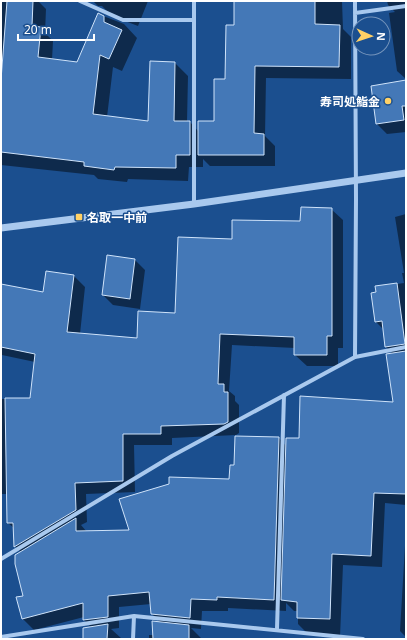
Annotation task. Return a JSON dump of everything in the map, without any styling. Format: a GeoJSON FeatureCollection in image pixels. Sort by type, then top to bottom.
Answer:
{"type":"FeatureCollection","features":[{"type":"Feature","properties":{"kind":"street"},"geometry":{"type":"LineString","coordinates":[[80,1],[124,20],[194,20]]}},
{"type":"Feature","properties":{"kind":"street"},"geometry":{"type":"LineString","coordinates":[[194,1],[194,204]]}},
{"type":"Feature","properties":{"kind":"street"},"geometry":{"type":"LineString","coordinates":[[355,1],[355,357]]}},
{"type":"Feature","properties":{"kind":"street"},"geometry":{"type":"LineString","coordinates":[[355,13],[406,6]]}},
{"type":"Feature","properties":{"kind":"street"},"geometry":{"type":"LineString","coordinates":[[1,228],[194,204],[406,174]]}},
{"type":"Feature","properties":{"kind":"street"},"geometry":{"type":"LineString","coordinates":[[1,559],[172,456],[355,357],[406,347]]}},
{"type":"Feature","properties":{"kind":"street"},"geometry":{"type":"LineString","coordinates":[[277,629],[284,395]]}},
{"type":"Feature","properties":{"kind":"street"},"geometry":{"type":"LineString","coordinates":[[133,639],[134,616]]}},
{"type":"Feature","properties":{"kind":"street"},"geometry":{"type":"LineString","coordinates":[[1,637],[134,616],[277,629],[363,639]]}},
{"type":"Feature","properties":{"kind":"street"},"geometry":{"type":"LineString","coordinates":[[22,633],[22,639]]}},
{"type":"Feature","properties":{"kind":"building"},"geometry":{"type":"Polygon","coordinates":[[[7,1],[33,1],[32,26],[41,27],[38,57],[77,62],[98,13],[104,16],[104,22],[122,30],[109,59],[100,55],[93,114],[148,121],[150,61],[175,62],[174,121],[190,121],[190,155],[176,155],[176,168],[115,167],[114,170],[84,166],[84,162],[1,152],[1,80],[7,1]]]}},
{"type":"Feature","properties":{"kind":"building"},"geometry":{"type":"Polygon","coordinates":[[[234,1],[315,1],[315,24],[340,25],[339,67],[255,66],[254,133],[264,134],[264,155],[198,155],[198,121],[214,121],[214,79],[225,79],[226,25],[234,25],[234,1]]]}},
{"type":"Feature","properties":{"kind":"building"},"geometry":{"type":"Polygon","coordinates":[[[406,80],[406,106],[402,106],[404,120],[376,124],[371,86],[406,80]]]}},
{"type":"Feature","properties":{"kind":"building"},"geometry":{"type":"Polygon","coordinates":[[[301,207],[332,208],[332,336],[327,336],[327,355],[294,355],[294,337],[220,334],[218,384],[224,384],[224,392],[228,392],[228,422],[224,424],[161,426],[161,434],[123,434],[123,481],[75,483],[76,510],[14,547],[13,523],[7,523],[5,398],[30,398],[35,354],[1,347],[1,284],[43,292],[46,271],[74,275],[67,332],[137,338],[138,311],[175,313],[178,237],[232,239],[232,220],[300,221],[301,207]]]}},
{"type":"Feature","properties":{"kind":"building"},"geometry":{"type":"Polygon","coordinates":[[[107,255],[135,259],[130,299],[102,295],[107,255]]]}},
{"type":"Feature","properties":{"kind":"building"},"geometry":{"type":"Polygon","coordinates":[[[397,283],[405,344],[385,347],[382,321],[375,322],[371,293],[376,292],[375,286],[397,283]]]}},
{"type":"Feature","properties":{"kind":"building"},"geometry":{"type":"Polygon","coordinates":[[[406,351],[406,494],[374,493],[371,556],[332,554],[330,619],[297,618],[297,602],[281,600],[286,438],[299,438],[300,396],[393,402],[386,354],[406,351]]]}},
{"type":"Feature","properties":{"kind":"building"},"geometry":{"type":"Polygon","coordinates":[[[235,436],[279,437],[274,600],[217,597],[217,600],[191,599],[190,618],[151,614],[149,592],[108,596],[108,617],[83,620],[83,603],[22,619],[16,597],[23,596],[15,564],[15,555],[76,518],[76,531],[129,530],[119,499],[169,484],[169,477],[229,479],[230,465],[234,465],[235,436]]]}},
{"type":"Feature","properties":{"kind":"building"},"geometry":{"type":"Polygon","coordinates":[[[152,621],[189,625],[189,639],[153,639],[152,621]]]}},
{"type":"Feature","properties":{"kind":"building"},"geometry":{"type":"Polygon","coordinates":[[[108,624],[107,639],[83,639],[83,628],[108,624]]]}},
{"type":"Feature","properties":{"kind":"place","name":"寿司処鮨金"},"geometry":{"type":"Point","coordinates":[388,101]}},
{"type":"Feature","properties":{"kind":"place","name":"名取一中前"},"geometry":{"type":"Point","coordinates":[79,217]}}]}
